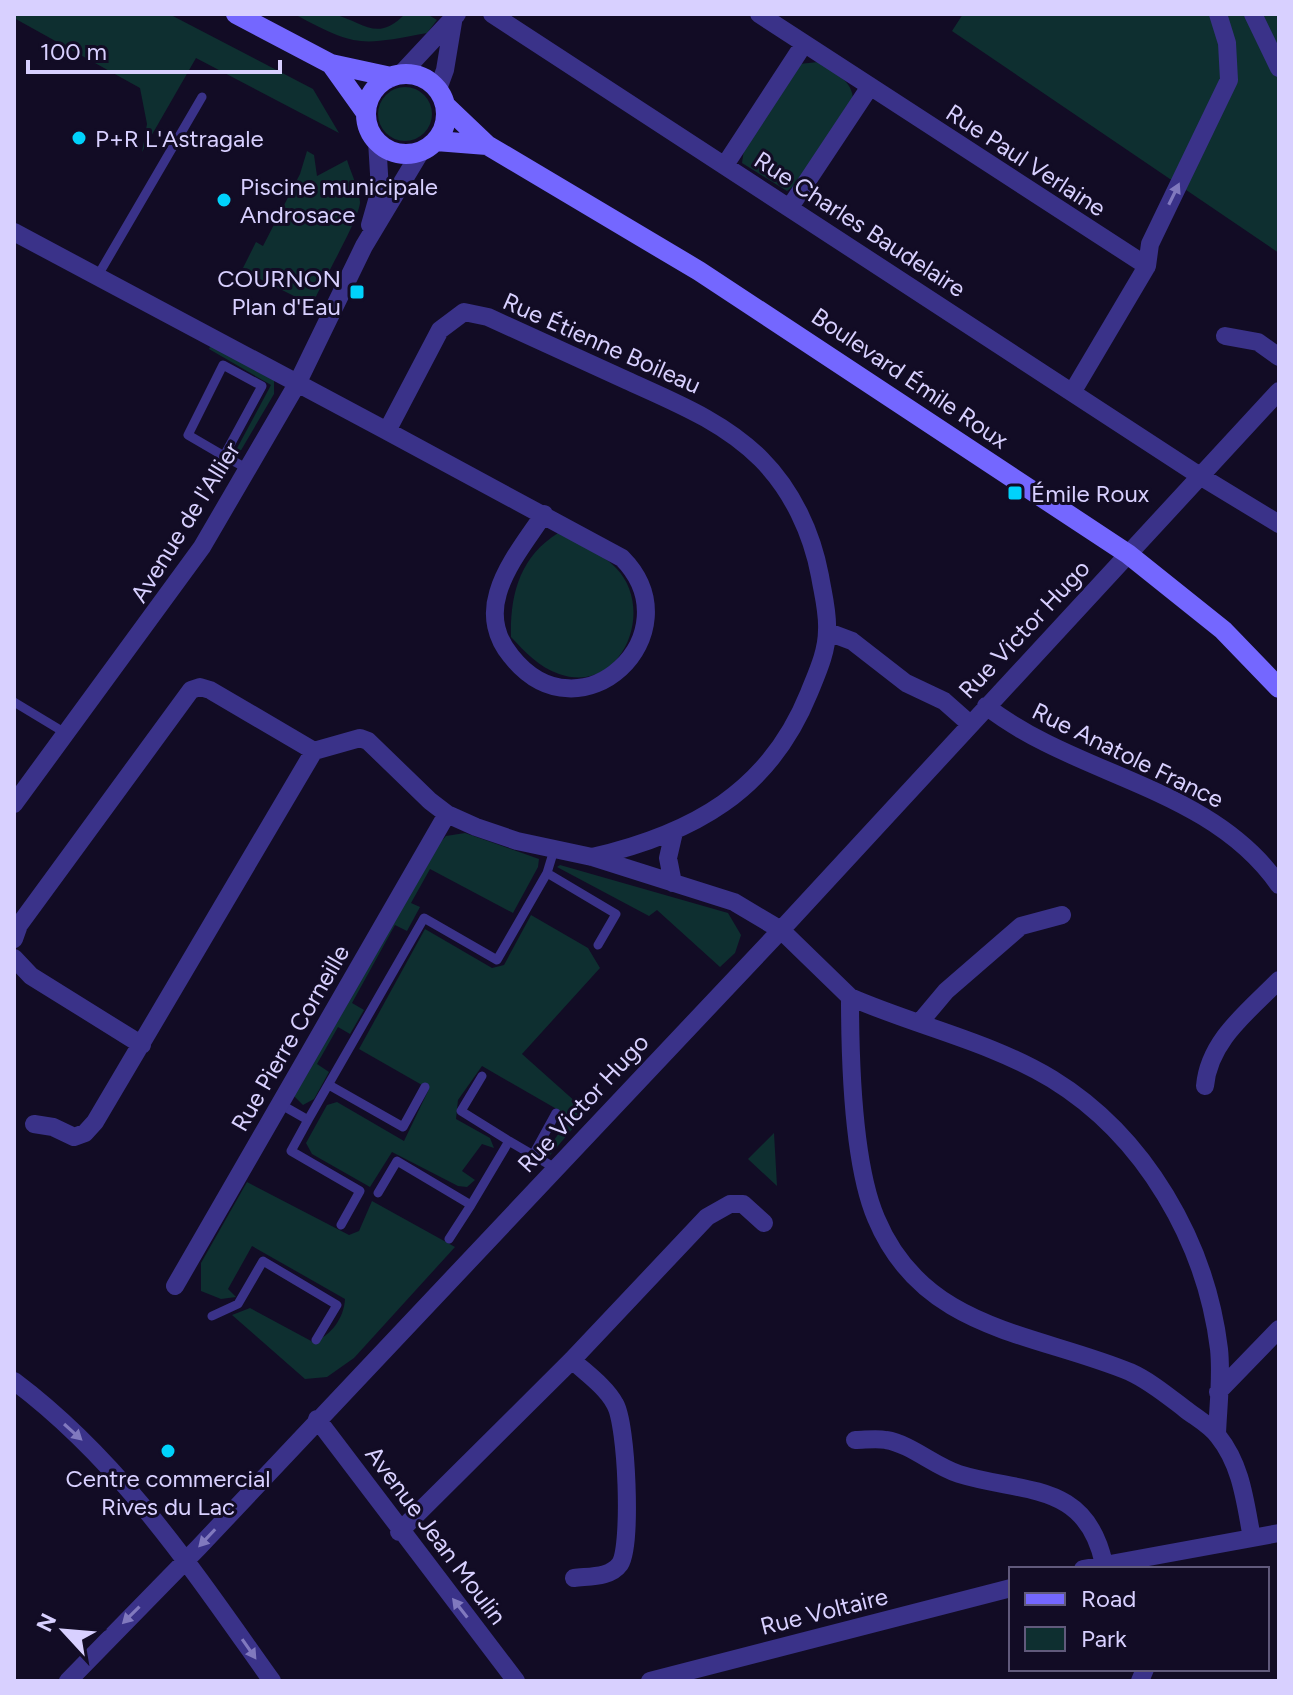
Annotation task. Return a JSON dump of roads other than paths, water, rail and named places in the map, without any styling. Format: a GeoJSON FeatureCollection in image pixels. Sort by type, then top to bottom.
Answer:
{"type":"FeatureCollection","features":[{"type":"Feature","properties":{"kind":"main road"},"geometry":{"type":"LineString","coordinates":[[236,14],[331,64],[425,78],[442,97],[445,124],[428,146],[402,154],[377,141],[368,128],[366,113],[331,64]]}},
{"type":"Feature","properties":{"kind":"main road"},"geometry":{"type":"LineString","coordinates":[[366,113],[376,88],[396,75]]}},
{"type":"Feature","properties":{"kind":"main road","name":"Boulevard Émile Roux"},"geometry":{"type":"LineString","coordinates":[[442,97],[487,145],[699,271],[1128,554],[1223,630],[1279,688]]}},
{"type":"Feature","properties":{"kind":"main road","name":"Boulevard Émile Roux"},"geometry":{"type":"LineString","coordinates":[[428,146],[487,145]]}},
{"type":"Feature","properties":{"kind":"street","name":"Rue Paul Verlaine"},"geometry":{"type":"LineString","coordinates":[[759,14],[1147,266]]}},
{"type":"Feature","properties":{"kind":"street"},"geometry":{"type":"LineString","coordinates":[[1073,391],[1147,266],[1150,244],[1229,80],[1227,43],[1218,14]]}},
{"type":"Feature","properties":{"kind":"street"},"geometry":{"type":"LineString","coordinates":[[1253,14],[1279,68]]}},
{"type":"Feature","properties":{"kind":"street","name":"Rue Charles Baudelaire"},"geometry":{"type":"LineString","coordinates":[[499,16],[1200,476],[1279,524]]}},
{"type":"Feature","properties":{"kind":"street"},"geometry":{"type":"LineString","coordinates":[[396,75],[455,18]]}},
{"type":"Feature","properties":{"kind":"street"},"geometry":{"type":"LineString","coordinates":[[442,97],[455,18]]}},
{"type":"Feature","properties":{"kind":"street"},"geometry":{"type":"LineString","coordinates":[[725,165],[804,44]]}},
{"type":"Feature","properties":{"kind":"street"},"geometry":{"type":"LineString","coordinates":[[790,207],[869,88]]}},
{"type":"Feature","properties":{"kind":"street","name":"Avenue de l'Allier"},"geometry":{"type":"LineString","coordinates":[[364,246],[380,190],[377,141]]}},
{"type":"Feature","properties":{"kind":"street","name":"Avenue de l'Allier"},"geometry":{"type":"LineString","coordinates":[[14,804],[202,547],[297,384],[364,246],[428,146]]}},
{"type":"Feature","properties":{"kind":"street"},"geometry":{"type":"LineString","coordinates":[[14,232],[544,514],[622,558],[640,580],[645,626],[628,662],[608,680],[581,689],[554,686],[528,674],[509,654],[497,630],[495,606],[503,579],[544,514]]}},
{"type":"Feature","properties":{"kind":"street","name":"Rue Étienne Boileau"},"geometry":{"type":"LineString","coordinates":[[387,431],[440,330],[464,312],[488,317],[708,418],[762,459],[798,507],[818,563],[828,632],[823,660],[799,718],[781,748],[742,790],[674,832],[646,845],[592,857]]}},
{"type":"Feature","properties":{"kind":"street"},"geometry":{"type":"LineString","coordinates":[[1225,336],[1258,342],[1279,357]]}},
{"type":"Feature","properties":{"kind":"street"},"geometry":{"type":"LineString","coordinates":[[1128,554],[1200,476],[1227,452],[1279,391]]}},
{"type":"Feature","properties":{"kind":"street","name":"Rue Victor Hugo"},"geometry":{"type":"LineString","coordinates":[[68,1681],[781,930],[1128,554]]}},
{"type":"Feature","properties":{"kind":"street"},"geometry":{"type":"LineString","coordinates":[[828,632],[852,641],[906,683],[944,701],[970,724]]}},
{"type":"Feature","properties":{"kind":"street"},"geometry":{"type":"LineString","coordinates":[[14,939],[19,925],[191,690],[200,687],[210,690],[314,751],[142,1045],[85,1133],[74,1137],[53,1127],[34,1124]]}},
{"type":"Feature","properties":{"kind":"street","name":"Rue Anatole France"},"geometry":{"type":"LineString","coordinates":[[986,706],[1015,729],[1216,822],[1243,843],[1279,885]]}},
{"type":"Feature","properties":{"kind":"street","name":"Rue Étienne Boileau"},"geometry":{"type":"LineString","coordinates":[[314,751],[360,738],[368,741],[447,814],[517,841],[592,857],[734,902],[781,930],[850,997]]}},
{"type":"Feature","properties":{"kind":"street","name":"Rue Pierre Corneille"},"geometry":{"type":"LineString","coordinates":[[175,1286],[447,814]]}},
{"type":"Feature","properties":{"kind":"street"},"geometry":{"type":"LineString","coordinates":[[673,883],[668,858],[674,832]]}},
{"type":"Feature","properties":{"kind":"street"},"geometry":{"type":"LineString","coordinates":[[920,1022],[946,991],[1021,926],[1062,915]]}},
{"type":"Feature","properties":{"kind":"street"},"geometry":{"type":"LineString","coordinates":[[14,958],[31,976],[142,1045]]}},
{"type":"Feature","properties":{"kind":"street"},"geometry":{"type":"LineString","coordinates":[[1205,1086],[1207,1066],[1218,1045],[1279,980]]}},
{"type":"Feature","properties":{"kind":"street"},"geometry":{"type":"LineString","coordinates":[[1217,1434],[1219,1352],[1209,1291],[1188,1236],[1163,1191],[1134,1152],[1099,1115],[1052,1079],[970,1040],[850,997],[850,1039],[863,1178],[876,1219],[898,1258],[923,1286],[952,1308],[987,1326],[1131,1373],[1155,1386],[1217,1434],[1236,1467],[1246,1500],[1252,1538]]}},
{"type":"Feature","properties":{"kind":"street"},"geometry":{"type":"LineString","coordinates":[[399,1532],[572,1360],[707,1217],[730,1204],[743,1204],[764,1223]]}},
{"type":"Feature","properties":{"kind":"street"},"geometry":{"type":"LineString","coordinates":[[1218,1392],[1279,1329]]}},
{"type":"Feature","properties":{"kind":"street"},"geometry":{"type":"LineString","coordinates":[[572,1360],[608,1394],[622,1425],[626,1545],[619,1564],[606,1575],[574,1578]]}},
{"type":"Feature","properties":{"kind":"street"},"geometry":{"type":"LineString","coordinates":[[14,1381],[113,1470],[186,1559],[272,1681]]}},
{"type":"Feature","properties":{"kind":"street","name":"Avenue Jean Moulin"},"geometry":{"type":"LineString","coordinates":[[317,1419],[399,1532],[516,1681]]}},
{"type":"Feature","properties":{"kind":"street"},"geometry":{"type":"LineString","coordinates":[[855,1440],[887,1440],[960,1475],[1047,1493],[1080,1514],[1095,1531],[1104,1564]]}},
{"type":"Feature","properties":{"kind":"street"},"geometry":{"type":"LineString","coordinates":[[1091,1567],[1188,1560],[1252,1538],[1279,1533]]}},
{"type":"Feature","properties":{"kind":"street","name":"Rue Voltaire"},"geometry":{"type":"LineString","coordinates":[[650,1681],[1009,1589]]}},
{"type":"Feature","properties":{"kind":"lane"},"geometry":{"type":"LineString","coordinates":[[97,277],[202,97]]}},
{"type":"Feature","properties":{"kind":"lane"},"geometry":{"type":"LineString","coordinates":[[224,456],[262,386],[223,365],[188,435],[224,456],[248,469]]}},
{"type":"Feature","properties":{"kind":"lane"},"geometry":{"type":"LineString","coordinates":[[14,702],[67,734]]}},
{"type":"Feature","properties":{"kind":"lane"},"geometry":{"type":"LineString","coordinates":[[341,1225],[360,1191],[291,1151],[308,1120],[424,918],[497,960],[547,873],[554,850]]}},
{"type":"Feature","properties":{"kind":"lane"},"geometry":{"type":"LineString","coordinates":[[547,873],[616,914],[598,945]]}},
{"type":"Feature","properties":{"kind":"lane"},"geometry":{"type":"LineString","coordinates":[[482,1076],[461,1111],[555,1168]]}},
{"type":"Feature","properties":{"kind":"lane"},"geometry":{"type":"LineString","coordinates":[[329,1085],[403,1127],[425,1087]]}},
{"type":"Feature","properties":{"kind":"lane"},"geometry":{"type":"LineString","coordinates":[[280,1104],[308,1120]]}},
{"type":"Feature","properties":{"kind":"lane"},"geometry":{"type":"LineString","coordinates":[[533,1155],[556,1113]]}},
{"type":"Feature","properties":{"kind":"lane"},"geometry":{"type":"LineString","coordinates":[[449,1239],[509,1141]]}},
{"type":"Feature","properties":{"kind":"lane"},"geometry":{"type":"LineString","coordinates":[[378,1193],[397,1161],[471,1205]]}},
{"type":"Feature","properties":{"kind":"lane"},"geometry":{"type":"LineString","coordinates":[[212,1316],[238,1304],[263,1261],[337,1305],[316,1340]]}},
{"type":"Feature","properties":{"kind":"place","name":"P+R L'Astragale"},"geometry":{"type":"Point","coordinates":[79,138]}},
{"type":"Feature","properties":{"kind":"place","name":"Piscine municipale Androsace"},"geometry":{"type":"Point","coordinates":[224,200]}},
{"type":"Feature","properties":{"kind":"place","name":"COURNON Plan d'Eau"},"geometry":{"type":"Point","coordinates":[357,292]}},
{"type":"Feature","properties":{"kind":"place","name":"Émile Roux"},"geometry":{"type":"Point","coordinates":[1015,493]}},
{"type":"Feature","properties":{"kind":"place","name":"Centre commercial Rives du Lac"},"geometry":{"type":"Point","coordinates":[168,1451]}}]}
